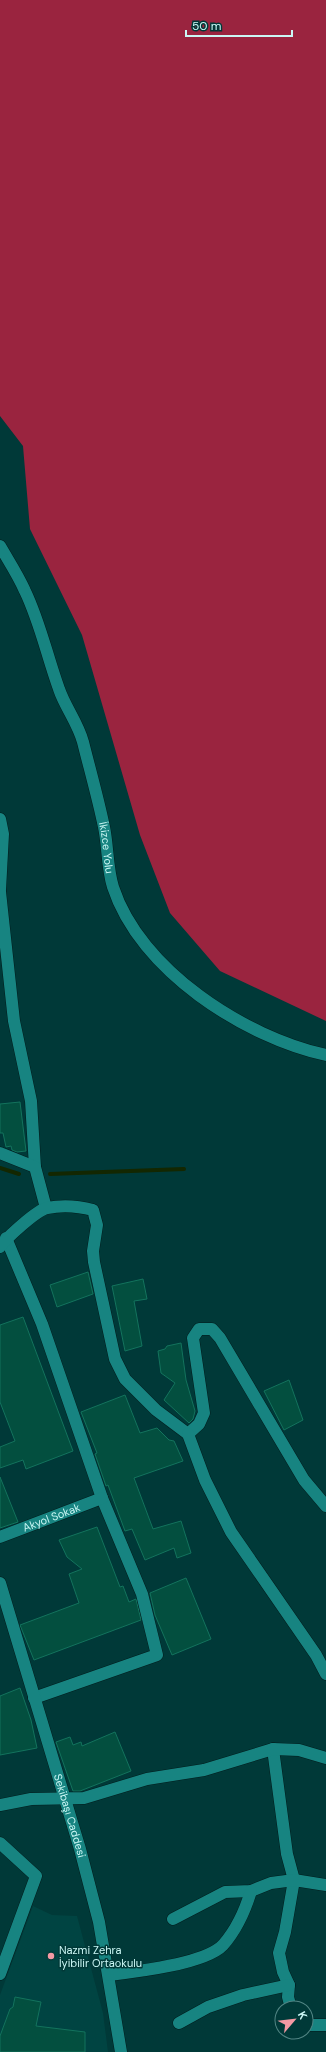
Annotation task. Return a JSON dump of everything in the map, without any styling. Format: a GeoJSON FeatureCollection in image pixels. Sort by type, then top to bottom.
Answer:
{"type":"FeatureCollection","features":[{"type":"Feature","properties":{"kind":"street","name":"İkizce Yolu"},"geometry":{"type":"LineString","coordinates":[[0,546],[25,591],[45,644],[59,690],[82,739],[104,827],[112,886],[125,916],[145,946],[175,977],[203,998],[260,1033],[308,1051],[326,1055]]}},
{"type":"Feature","properties":{"kind":"street"},"geometry":{"type":"LineString","coordinates":[[0,819],[3,834],[0,891],[14,1021],[31,1101],[35,1167],[46,1208]]}},
{"type":"Feature","properties":{"kind":"street"},"geometry":{"type":"LineString","coordinates":[[0,1153],[35,1167]]}},
{"type":"Feature","properties":{"kind":"street"},"geometry":{"type":"LineString","coordinates":[[34,1698],[157,1655],[142,1594],[102,1498],[42,1324],[3,1243],[46,1208],[77,1206],[93,1210],[98,1225],[93,1251],[94,1262],[114,1359],[125,1379],[156,1410],[188,1434],[205,1480],[231,1532],[312,1648],[326,1674]]}},
{"type":"Feature","properties":{"kind":"street"},"geometry":{"type":"LineString","coordinates":[[188,1434],[199,1424],[204,1412],[193,1338],[199,1329],[212,1329],[220,1338],[304,1480],[326,1506]]}},
{"type":"Feature","properties":{"kind":"street","name":"Akyol Sokak"},"geometry":{"type":"LineString","coordinates":[[0,1537],[102,1498]]}},
{"type":"Feature","properties":{"kind":"street","name":"Sekibaşı Caddesi"},"geometry":{"type":"LineString","coordinates":[[0,1584],[65,1800],[99,1922],[121,2052]]}},
{"type":"Feature","properties":{"kind":"street"},"geometry":{"type":"LineString","coordinates":[[273,1749],[287,1854],[294,1880],[286,1932],[279,1954],[283,1972],[289,1985],[289,2000]]}},
{"type":"Feature","properties":{"kind":"street"},"geometry":{"type":"LineString","coordinates":[[0,1805],[31,1799],[65,1800],[84,1798],[147,1779],[204,1770],[273,1749],[299,1750],[326,1758]]}},
{"type":"Feature","properties":{"kind":"street"},"geometry":{"type":"LineString","coordinates":[[0,1843],[36,1876],[0,1974]]}},
{"type":"Feature","properties":{"kind":"street"},"geometry":{"type":"LineString","coordinates":[[173,1919],[225,1892],[251,1891],[271,1884],[294,1880],[326,1885]]}},
{"type":"Feature","properties":{"kind":"street"},"geometry":{"type":"LineString","coordinates":[[109,1975],[154,1970],[211,1954],[222,1945],[244,1914],[251,1891]]}},
{"type":"Feature","properties":{"kind":"street"},"geometry":{"type":"LineString","coordinates":[[179,2023],[208,2007],[243,1996],[289,1985]]}},
{"type":"Feature","properties":{"kind":"street"},"geometry":{"type":"LineString","coordinates":[[314,2025],[326,2025]]}},
{"type":"Feature","properties":{"kind":"shaded area"},"geometry":{"type":"Polygon","coordinates":[[[0,0],[326,0],[326,1021],[220,971],[170,913],[140,835],[82,635],[30,529],[23,446],[0,416],[0,0]]]}},
{"type":"Feature","properties":{"kind":"shaded area","name":"Nazmi Zehra İyibilir Ortaokulu"},"geometry":{"type":"Polygon","coordinates":[[[33,1906],[52,1915],[77,1916],[103,2013],[108,2052],[0,2052],[0,1995],[33,1906]]]}},
{"type":"Feature","properties":{"kind":"building"},"geometry":{"type":"Polygon","coordinates":[[[20,1102],[26,1151],[17,1152],[12,1150],[11,1146],[6,1147],[3,1133],[0,1133],[0,1104],[20,1102]]]}},
{"type":"Feature","properties":{"kind":"building"},"geometry":{"type":"Polygon","coordinates":[[[88,1272],[93,1294],[57,1307],[50,1285],[88,1272]]]}},
{"type":"Feature","properties":{"kind":"building"},"geometry":{"type":"Polygon","coordinates":[[[143,1279],[147,1299],[134,1301],[142,1346],[125,1351],[112,1286],[143,1279]]]}},
{"type":"Feature","properties":{"kind":"building"},"geometry":{"type":"Polygon","coordinates":[[[23,1317],[73,1451],[26,1469],[23,1460],[0,1468],[0,1447],[15,1441],[0,1402],[0,1325],[23,1317]]]}},
{"type":"Feature","properties":{"kind":"building"},"geometry":{"type":"Polygon","coordinates":[[[181,1343],[186,1380],[195,1411],[193,1419],[189,1423],[164,1400],[175,1383],[161,1373],[158,1351],[165,1349],[167,1346],[181,1343]]]}},
{"type":"Feature","properties":{"kind":"building"},"geometry":{"type":"Polygon","coordinates":[[[289,1380],[303,1420],[284,1430],[264,1391],[289,1380]]]}},
{"type":"Feature","properties":{"kind":"building"},"geometry":{"type":"Polygon","coordinates":[[[125,1395],[140,1433],[157,1428],[169,1440],[174,1441],[183,1461],[134,1478],[153,1529],[181,1521],[191,1553],[177,1558],[174,1548],[145,1560],[132,1529],[125,1531],[108,1485],[106,1486],[95,1454],[97,1453],[81,1412],[125,1395]]]}},
{"type":"Feature","properties":{"kind":"building"},"geometry":{"type":"Polygon","coordinates":[[[0,1477],[18,1522],[0,1528],[0,1477]]]}},
{"type":"Feature","properties":{"kind":"building"},"geometry":{"type":"Polygon","coordinates":[[[97,1527],[120,1587],[123,1586],[129,1602],[136,1599],[141,1620],[34,1660],[20,1625],[79,1603],[69,1574],[82,1569],[67,1557],[59,1540],[97,1527]]]}},
{"type":"Feature","properties":{"kind":"building"},"geometry":{"type":"Polygon","coordinates":[[[186,1578],[211,1639],[172,1655],[155,1615],[150,1593],[186,1578]]]}},
{"type":"Feature","properties":{"kind":"building"},"geometry":{"type":"Polygon","coordinates":[[[20,1688],[31,1720],[37,1748],[0,1755],[0,1696],[20,1688]]]}},
{"type":"Feature","properties":{"kind":"building"},"geometry":{"type":"Polygon","coordinates":[[[115,1732],[131,1771],[80,1791],[73,1791],[56,1742],[70,1737],[73,1745],[81,1742],[82,1746],[115,1732]]]}},
{"type":"Feature","properties":{"kind":"building"},"geometry":{"type":"Polygon","coordinates":[[[15,1997],[41,2002],[36,2026],[85,2032],[85,2052],[0,2052],[0,2036],[10,2009],[13,2007],[15,1997]]]}},
{"type":"Feature","properties":{"kind":"waterway"},"geometry":{"type":"LineString","coordinates":[[0,1168],[19,1174]]}},
{"type":"Feature","properties":{"kind":"waterway"},"geometry":{"type":"LineString","coordinates":[[50,1174],[184,1169]]}},
{"type":"Feature","properties":{"kind":"place","name":"Nazmi Zehra İyibilir Ortaokulu"},"geometry":{"type":"Point","coordinates":[51,1956]}}]}
